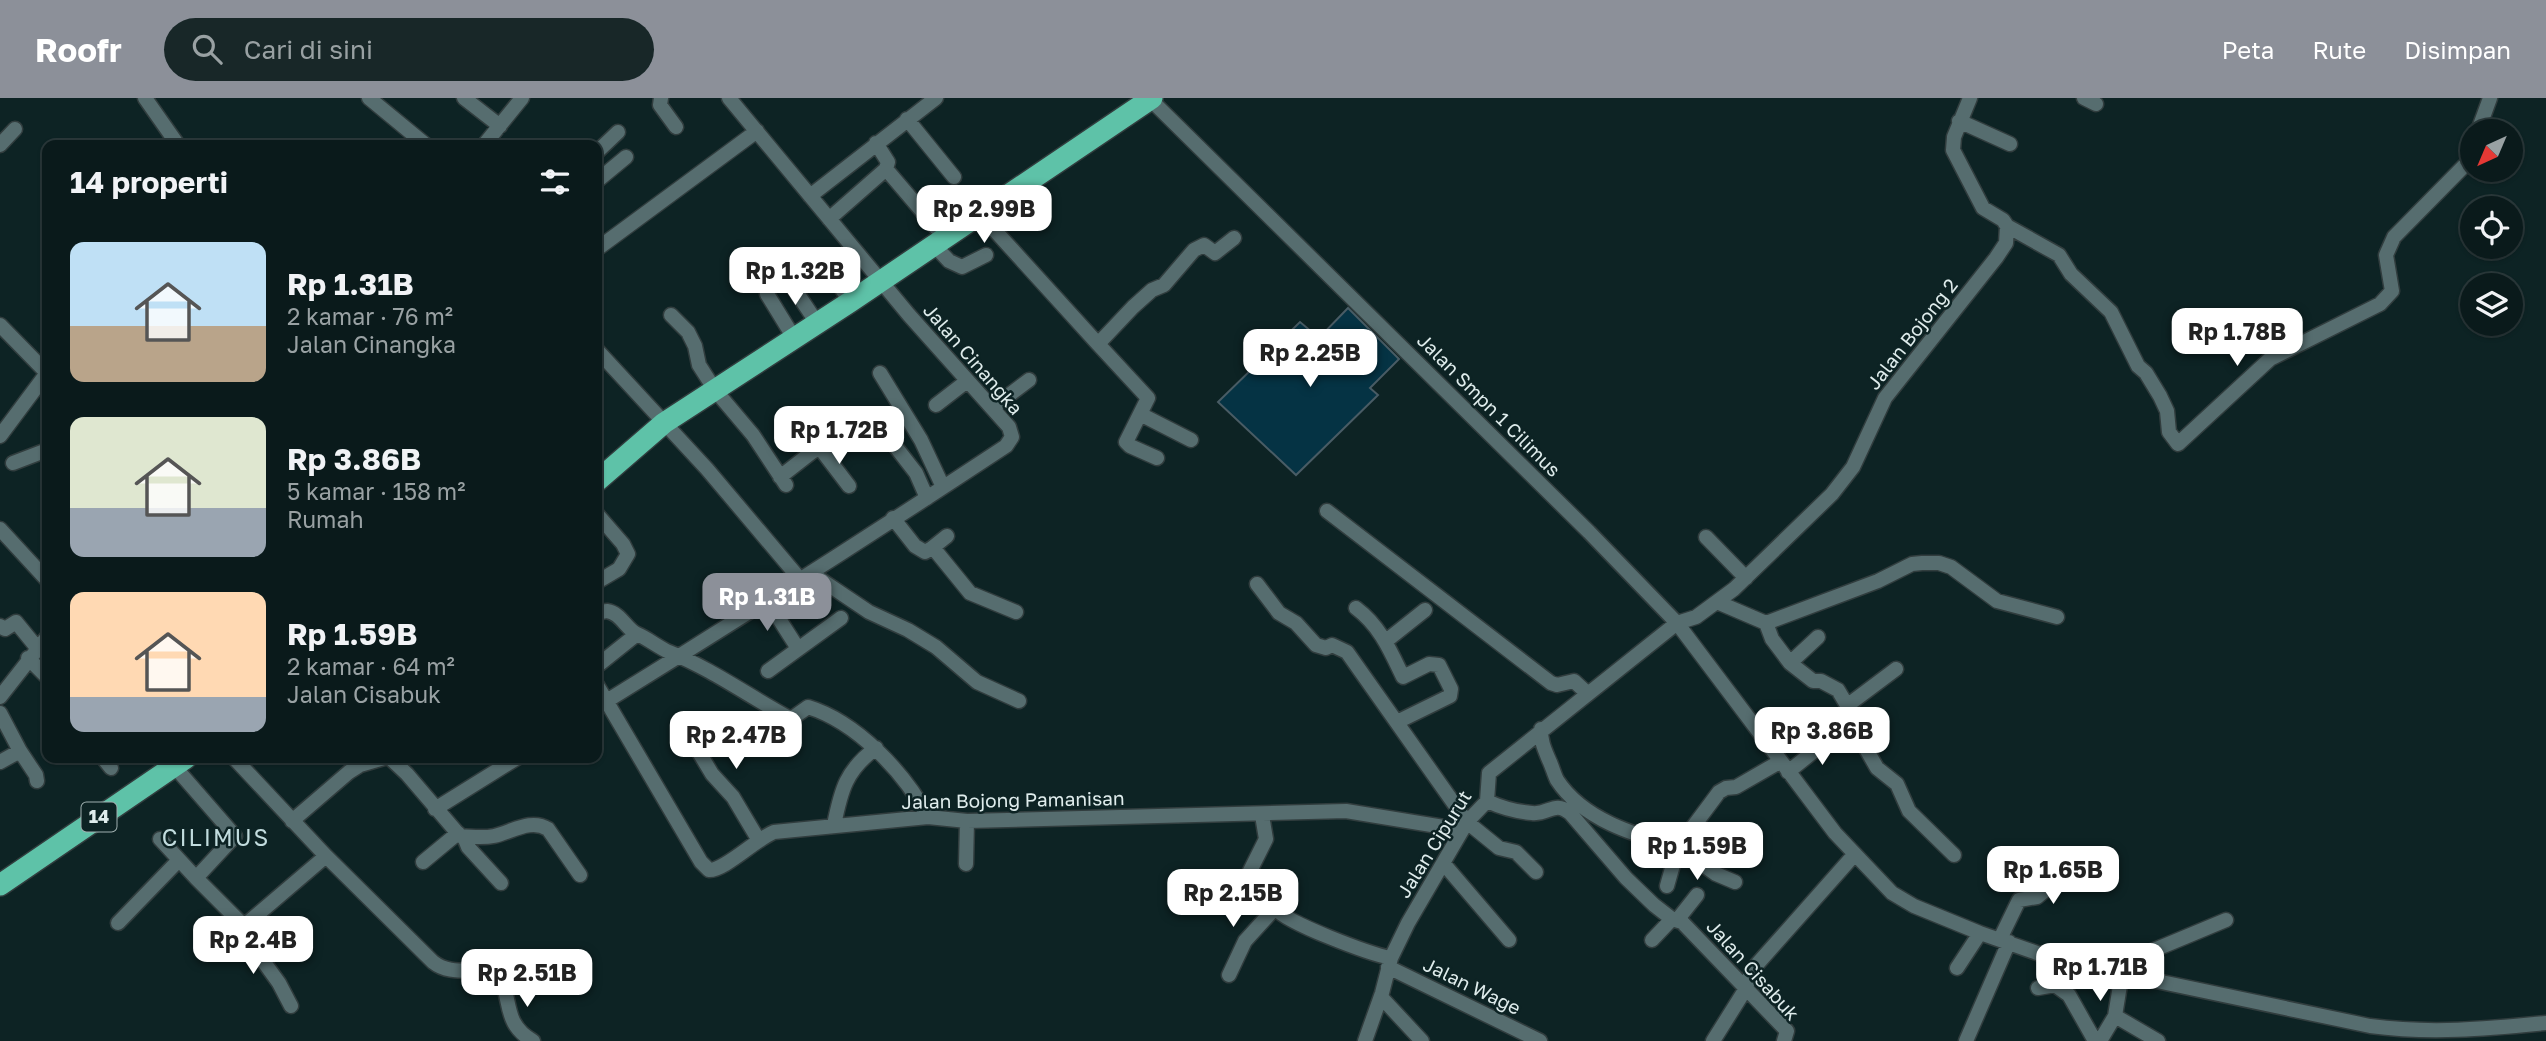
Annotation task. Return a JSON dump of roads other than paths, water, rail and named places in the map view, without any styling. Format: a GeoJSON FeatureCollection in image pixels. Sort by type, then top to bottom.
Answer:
{"type":"FeatureCollection","features":[{"type":"Feature","properties":{"kind":"highway"},"geometry":{"type":"LineString","coordinates":[[602,477],[664,423],[850,302],[1151,99]]}},
{"type":"Feature","properties":{"kind":"highway","name":"14"},"geometry":{"type":"LineString","coordinates":[[6,881],[179,763]]}},
{"type":"Feature","properties":{"kind":"street"},"geometry":{"type":"LineString","coordinates":[[145,98],[174,140]]}},
{"type":"Feature","properties":{"kind":"street"},"geometry":{"type":"LineString","coordinates":[[369,98],[420,140]]}},
{"type":"Feature","properties":{"kind":"street"},"geometry":{"type":"LineString","coordinates":[[464,98],[500,126]]}},
{"type":"Feature","properties":{"kind":"street"},"geometry":{"type":"LineString","coordinates":[[488,140],[522,98]]}},
{"type":"Feature","properties":{"kind":"street"},"geometry":{"type":"LineString","coordinates":[[661,98],[660,105],[676,127]]}},
{"type":"Feature","properties":{"kind":"street","name":"Jalan Cinangka"},"geometry":{"type":"LineString","coordinates":[[602,704],[927,498],[1011,441],[1012,433],[1009,427],[909,315],[882,279],[729,98]]}},
{"type":"Feature","properties":{"kind":"street"},"geometry":{"type":"LineString","coordinates":[[1970,98],[1959,121],[1953,144],[1957,162],[1983,208],[2003,220],[2007,226],[2059,256],[2071,274],[2111,312],[2138,366],[2146,373],[2160,396],[2166,411],[2169,432],[2178,444],[2270,359],[2380,304],[2392,291],[2386,255],[2393,237],[2460,170]]}},
{"type":"Feature","properties":{"kind":"street"},"geometry":{"type":"LineString","coordinates":[[2482,119],[2490,98]]}},
{"type":"Feature","properties":{"kind":"street","name":"Jalan Smpn 1 Cilimus"},"geometry":{"type":"LineString","coordinates":[[1151,99],[1579,522],[1677,623],[1854,855],[1898,897],[1980,933],[2057,960],[2380,1027],[2408,1031],[2479,1031],[2546,1023]]}},
{"type":"Feature","properties":{"kind":"street"},"geometry":{"type":"LineString","coordinates":[[810,196],[928,100]]}},
{"type":"Feature","properties":{"kind":"street"},"geometry":{"type":"LineString","coordinates":[[907,119],[954,177]]}},
{"type":"Feature","properties":{"kind":"street"},"geometry":{"type":"LineString","coordinates":[[1959,121],[2010,144]]}},
{"type":"Feature","properties":{"kind":"street"},"geometry":{"type":"LineString","coordinates":[[0,145],[15,129]]}},
{"type":"Feature","properties":{"kind":"street"},"geometry":{"type":"LineString","coordinates":[[602,245],[757,131]]}},
{"type":"Feature","properties":{"kind":"street"},"geometry":{"type":"LineString","coordinates":[[602,147],[618,132]]}},
{"type":"Feature","properties":{"kind":"street"},"geometry":{"type":"LineString","coordinates":[[829,219],[886,169],[888,162],[876,142]]}},
{"type":"Feature","properties":{"kind":"street"},"geometry":{"type":"LineString","coordinates":[[602,177],[626,157]]}},
{"type":"Feature","properties":{"kind":"street"},"geometry":{"type":"LineString","coordinates":[[886,169],[939,241],[949,261],[962,267],[986,256]]}},
{"type":"Feature","properties":{"kind":"street"},"geometry":{"type":"LineString","coordinates":[[979,213],[1147,396],[1148,401],[1125,440],[1130,446],[1157,457]]}},
{"type":"Feature","properties":{"kind":"street","name":"Jalan Bojong 2"},"geometry":{"type":"LineString","coordinates":[[1677,623],[1696,617],[1717,602],[1832,494],[1853,467],[1888,394],[2006,243],[2007,226]]}},
{"type":"Feature","properties":{"kind":"street"},"geometry":{"type":"LineString","coordinates":[[1098,344],[1133,307],[1177,272],[1194,250],[1204,246],[1215,253],[1234,238]]}},
{"type":"Feature","properties":{"kind":"street"},"geometry":{"type":"LineString","coordinates":[[775,260],[817,323]]}},
{"type":"Feature","properties":{"kind":"street"},"geometry":{"type":"LineString","coordinates":[[824,260],[850,302]]}},
{"type":"Feature","properties":{"kind":"street"},"geometry":{"type":"LineString","coordinates":[[767,294],[794,338]]}},
{"type":"Feature","properties":{"kind":"street"},"geometry":{"type":"LineString","coordinates":[[671,314],[688,332],[699,365],[715,390],[748,427],[783,481],[820,448]]}},
{"type":"Feature","properties":{"kind":"street"},"geometry":{"type":"LineString","coordinates":[[0,325],[42,368]]}},
{"type":"Feature","properties":{"kind":"street"},"geometry":{"type":"LineString","coordinates":[[602,355],[805,575],[936,647],[977,682],[1019,701]]}},
{"type":"Feature","properties":{"kind":"street"},"geometry":{"type":"LineString","coordinates":[[880,373],[921,440],[943,487]]}},
{"type":"Feature","properties":{"kind":"street"},"geometry":{"type":"LineString","coordinates":[[0,436],[42,380]]}},
{"type":"Feature","properties":{"kind":"street"},"geometry":{"type":"LineString","coordinates":[[992,408],[1029,380]]}},
{"type":"Feature","properties":{"kind":"street"},"geometry":{"type":"LineString","coordinates":[[936,405],[967,381]]}},
{"type":"Feature","properties":{"kind":"street"},"geometry":{"type":"LineString","coordinates":[[1140,414],[1191,440]]}},
{"type":"Feature","properties":{"kind":"street"},"geometry":{"type":"LineString","coordinates":[[820,448],[830,451],[874,419],[916,473],[927,498]]}},
{"type":"Feature","properties":{"kind":"street"},"geometry":{"type":"LineString","coordinates":[[820,448],[849,486]]}},
{"type":"Feature","properties":{"kind":"street"},"geometry":{"type":"LineString","coordinates":[[13,463],[42,452]]}},
{"type":"Feature","properties":{"kind":"street"},"geometry":{"type":"LineString","coordinates":[[1327,511],[1551,683],[1556,685],[1574,681],[1587,693]]}},
{"type":"Feature","properties":{"kind":"street"},"geometry":{"type":"LineString","coordinates":[[893,518],[918,550],[925,552],[947,536]]}},
{"type":"Feature","properties":{"kind":"street"},"geometry":{"type":"LineString","coordinates":[[602,520],[628,554],[619,569],[602,579]]}},
{"type":"Feature","properties":{"kind":"street"},"geometry":{"type":"LineString","coordinates":[[0,529],[42,575]]}},
{"type":"Feature","properties":{"kind":"street"},"geometry":{"type":"LineString","coordinates":[[1706,537],[1745,578]]}},
{"type":"Feature","properties":{"kind":"street"},"geometry":{"type":"LineString","coordinates":[[932,548],[970,593],[1016,612]]}},
{"type":"Feature","properties":{"kind":"street"},"geometry":{"type":"LineString","coordinates":[[1717,602],[1766,622],[1878,581],[1912,564],[1940,563],[1951,567],[1997,601],[2057,617]]}},
{"type":"Feature","properties":{"kind":"street"},"geometry":{"type":"LineString","coordinates":[[1257,584],[1279,613],[1296,623],[1316,645],[1326,648],[1332,645],[1346,652],[1465,826],[1499,848],[1516,852],[1536,872]]}},
{"type":"Feature","properties":{"kind":"street"},"geometry":{"type":"LineString","coordinates":[[767,600],[797,648]]}},
{"type":"Feature","properties":{"kind":"street"},"geometry":{"type":"LineString","coordinates":[[1356,608],[1372,620],[1386,641],[1403,677],[1429,664],[1439,665],[1451,689],[1450,696],[1396,722]]}},
{"type":"Feature","properties":{"kind":"street"},"geometry":{"type":"LineString","coordinates":[[1386,641],[1425,610]]}},
{"type":"Feature","properties":{"kind":"street"},"geometry":{"type":"LineString","coordinates":[[602,612],[608,611],[628,624],[637,634],[642,634],[667,651],[683,655],[747,696],[791,719],[808,707],[813,708],[876,748],[919,800],[928,817]]}},
{"type":"Feature","properties":{"kind":"street"},"geometry":{"type":"LineString","coordinates":[[768,671],[841,618]]}},
{"type":"Feature","properties":{"kind":"street"},"geometry":{"type":"LineString","coordinates":[[0,626],[5,628],[16,622],[38,648],[0,696]]}},
{"type":"Feature","properties":{"kind":"street"},"geometry":{"type":"LineString","coordinates":[[1766,622],[1772,639],[1790,663],[1813,681],[1821,681],[1834,687],[1848,705],[1864,734],[1866,747],[1877,768],[1897,784],[1909,811],[1954,855]]}},
{"type":"Feature","properties":{"kind":"street","name":"Jalan Cipurut"},"geometry":{"type":"LineString","coordinates":[[1365,1041],[1390,962],[1408,923],[1465,826],[1488,800],[1489,773],[1677,623]]}},
{"type":"Feature","properties":{"kind":"street"},"geometry":{"type":"LineString","coordinates":[[602,662],[637,634]]}},
{"type":"Feature","properties":{"kind":"street"},"geometry":{"type":"LineString","coordinates":[[1790,663],[1818,637]]}},
{"type":"Feature","properties":{"kind":"street"},"geometry":{"type":"LineString","coordinates":[[1848,705],[1896,669]]}},
{"type":"Feature","properties":{"kind":"street","name":"Jalan Bojong Pamanisan"},"geometry":{"type":"LineString","coordinates":[[602,707],[705,868],[717,870],[758,839],[789,829],[928,817],[967,821],[1346,811],[1465,826]]}},
{"type":"Feature","properties":{"kind":"street"},"geometry":{"type":"LineString","coordinates":[[0,713],[37,781]]}},
{"type":"Feature","properties":{"kind":"street"},"geometry":{"type":"LineString","coordinates":[[681,722],[712,775],[733,797],[758,839]]}},
{"type":"Feature","properties":{"kind":"street"},"geometry":{"type":"LineString","coordinates":[[1541,729],[1541,744],[1556,779],[1579,804],[1601,820],[1678,847],[1716,874],[1735,882]]}},
{"type":"Feature","properties":{"kind":"street"},"geometry":{"type":"LineString","coordinates":[[1667,886],[1678,847],[1719,792],[1784,766],[1834,735]]}},
{"type":"Feature","properties":{"kind":"street"},"geometry":{"type":"LineString","coordinates":[[834,825],[842,786],[862,758],[876,748]]}},
{"type":"Feature","properties":{"kind":"street"},"geometry":{"type":"LineString","coordinates":[[0,762],[20,751]]}},
{"type":"Feature","properties":{"kind":"street"},"geometry":{"type":"LineString","coordinates":[[181,763],[235,836],[196,878]]}},
{"type":"Feature","properties":{"kind":"street"},"geometry":{"type":"LineString","coordinates":[[239,763],[326,856],[442,970],[492,973],[503,985],[517,1029],[533,1041]]}},
{"type":"Feature","properties":{"kind":"street"},"geometry":{"type":"LineString","coordinates":[[292,821],[355,763]]}},
{"type":"Feature","properties":{"kind":"street"},"geometry":{"type":"LineString","coordinates":[[395,763],[501,883]]}},
{"type":"Feature","properties":{"kind":"street"},"geometry":{"type":"LineString","coordinates":[[435,810],[509,763]]}},
{"type":"Feature","properties":{"kind":"street","name":"Jalan Cisabuk"},"geometry":{"type":"LineString","coordinates":[[1488,800],[1533,814],[1562,807],[1626,878],[1675,919],[1787,1031],[1784,1041]]}},
{"type":"Feature","properties":{"kind":"street"},"geometry":{"type":"LineString","coordinates":[[1229,975],[1245,941],[1275,908],[1272,898],[1251,879],[1249,873],[1266,839],[1262,815]]}},
{"type":"Feature","properties":{"kind":"street"},"geometry":{"type":"LineString","coordinates":[[966,864],[967,821]]}},
{"type":"Feature","properties":{"kind":"street"},"geometry":{"type":"LineString","coordinates":[[423,862],[461,835],[489,837],[534,824],[548,830],[580,875]]}},
{"type":"Feature","properties":{"kind":"street"},"geometry":{"type":"LineString","coordinates":[[160,839],[242,927],[291,1006]]}},
{"type":"Feature","properties":{"kind":"street"},"geometry":{"type":"LineString","coordinates":[[1713,1041],[1745,990],[1752,970],[1854,855]]}},
{"type":"Feature","properties":{"kind":"street"},"geometry":{"type":"LineString","coordinates":[[213,950],[326,856]]}},
{"type":"Feature","properties":{"kind":"street"},"geometry":{"type":"LineString","coordinates":[[118,923],[178,860]]}},
{"type":"Feature","properties":{"kind":"street"},"geometry":{"type":"LineString","coordinates":[[1444,864],[1509,940]]}},
{"type":"Feature","properties":{"kind":"street"},"geometry":{"type":"LineString","coordinates":[[1966,1041],[2020,900],[2037,897],[2063,876]]}},
{"type":"Feature","properties":{"kind":"street"},"geometry":{"type":"LineString","coordinates":[[1652,940],[1698,895]]}},
{"type":"Feature","properties":{"kind":"street","name":"Jalan Wage"},"geometry":{"type":"LineString","coordinates":[[1275,908],[1300,924],[1390,962],[1540,1041]]}},
{"type":"Feature","properties":{"kind":"street"},"geometry":{"type":"LineString","coordinates":[[2038,989],[2055,985],[2069,995],[2098,1041],[2115,1016],[2122,973],[2130,960],[2226,920]]}},
{"type":"Feature","properties":{"kind":"street"},"geometry":{"type":"LineString","coordinates":[[1957,968],[1980,933]]}},
{"type":"Feature","properties":{"kind":"street"},"geometry":{"type":"LineString","coordinates":[[1381,997],[1422,1041]]}},
{"type":"Feature","properties":{"kind":"street"},"geometry":{"type":"LineString","coordinates":[[2115,1016],[2158,1041]]}},
{"type":"Feature","properties":{"kind":"street"},"geometry":{"type":"LineString","coordinates":[[2380,1027],[2390,1041]]}},
{"type":"Feature","properties":{"kind":"district","name":"CILIMUS"},"geometry":{"type":"Point","coordinates":[216,838]}}]}
